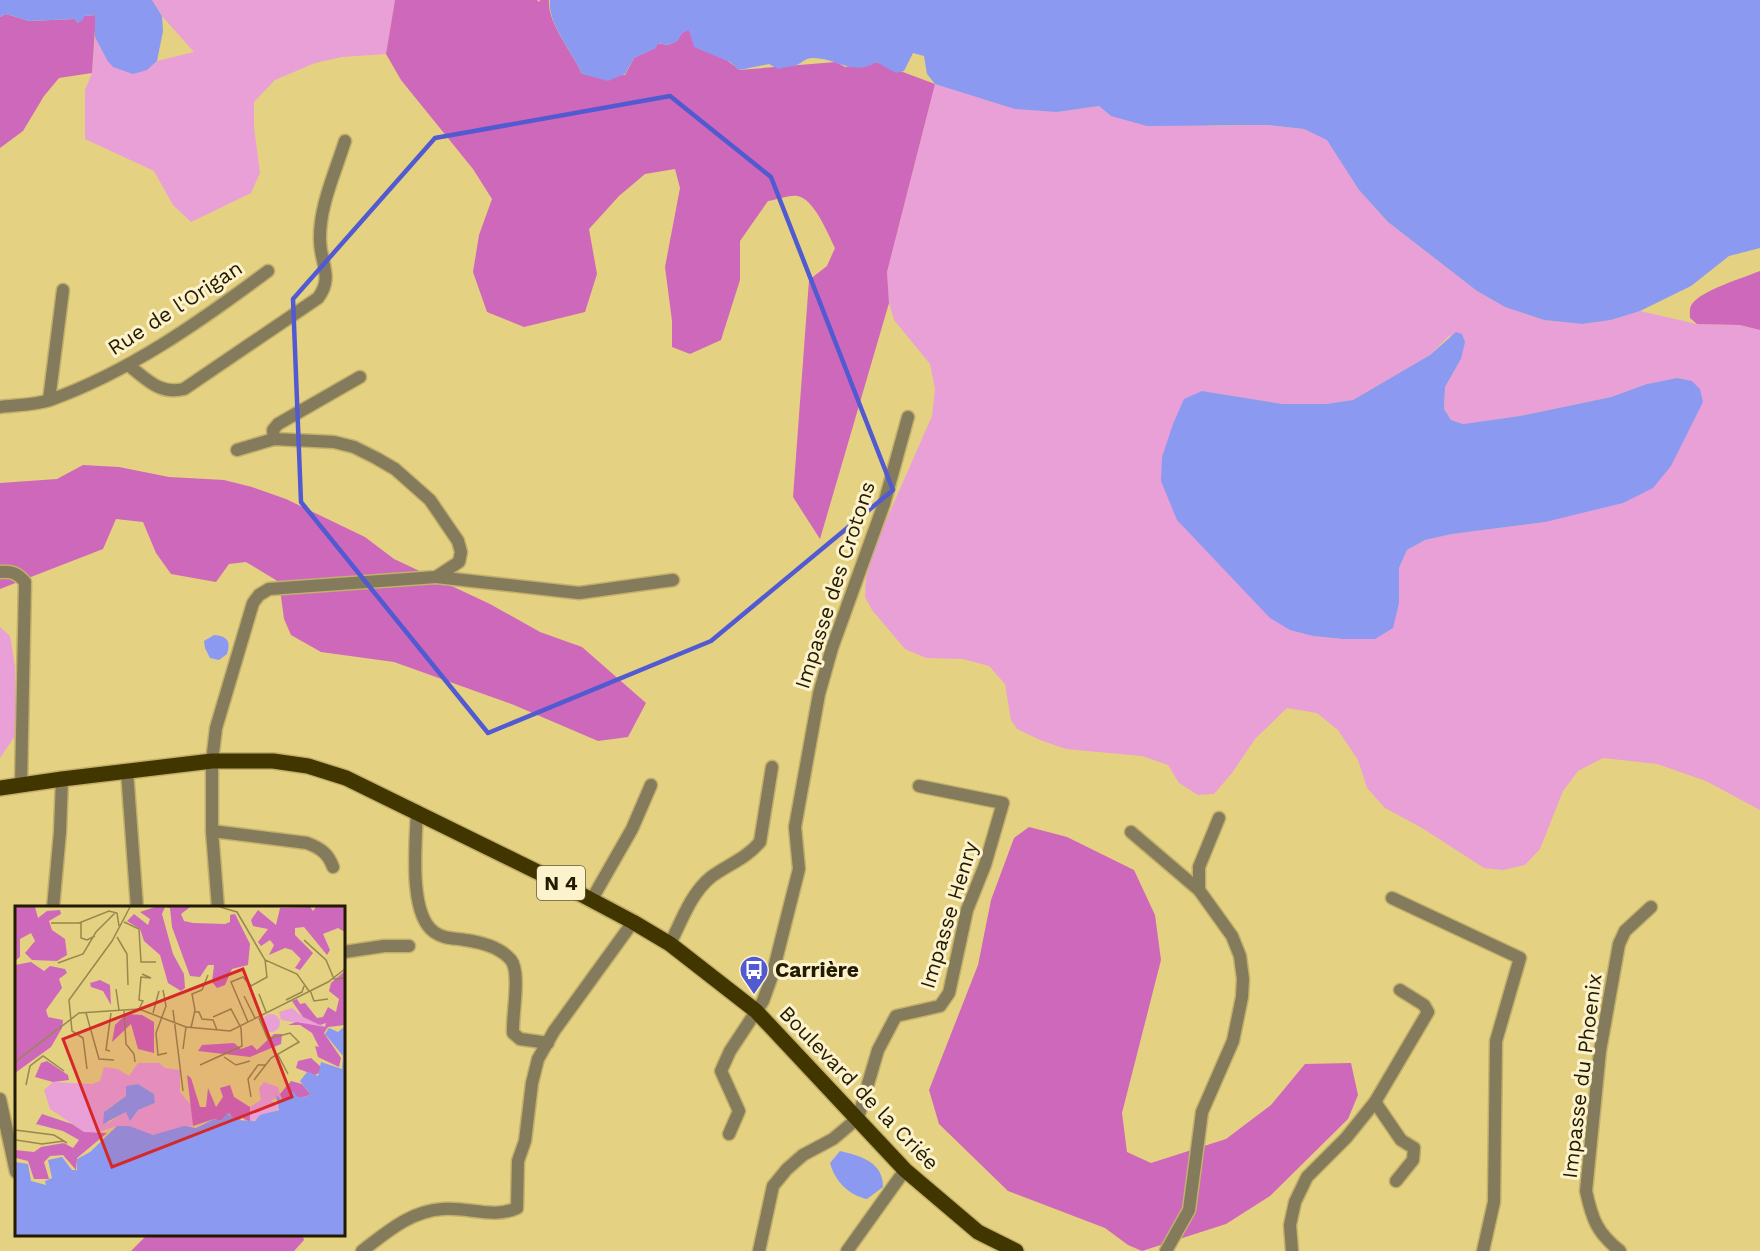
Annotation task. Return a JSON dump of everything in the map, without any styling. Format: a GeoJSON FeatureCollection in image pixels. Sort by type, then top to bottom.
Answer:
{"type":"FeatureCollection","features":[{"type":"Feature","properties":{"kind":"main road","name":"Boulevard de la Criée"},"geometry":{"type":"LineString","coordinates":[[0,788],[212,761],[263,761],[308,766],[346,778],[592,899],[670,944],[756,1011],[905,1170],[978,1232],[1013,1250]]}},
{"type":"Feature","properties":{"kind":"street"},"geometry":{"type":"LineString","coordinates":[[128,365],[164,390],[174,392],[184,389],[318,298],[327,279],[320,242],[321,224],[345,141]]}},
{"type":"Feature","properties":{"kind":"street","name":"Rue de l'Origan"},"geometry":{"type":"LineString","coordinates":[[0,407],[49,400],[128,365],[200,319],[268,271]]}},
{"type":"Feature","properties":{"kind":"street"},"geometry":{"type":"LineString","coordinates":[[49,400],[63,290]]}},
{"type":"Feature","properties":{"kind":"street"},"geometry":{"type":"LineString","coordinates":[[274,440],[273,430],[278,424],[360,377]]}},
{"type":"Feature","properties":{"kind":"street","name":"Impasse des Crotons"},"geometry":{"type":"LineString","coordinates":[[729,1134],[739,1111],[722,1071],[730,1051],[763,1001],[772,976],[799,869],[795,827],[819,694],[832,648],[884,504],[908,417]]}},
{"type":"Feature","properties":{"kind":"street"},"geometry":{"type":"LineString","coordinates":[[237,450],[274,440],[334,442],[354,447],[395,469],[430,500],[458,541],[461,552],[459,562],[436,577]]}},
{"type":"Feature","properties":{"kind":"street"},"geometry":{"type":"LineString","coordinates":[[0,572],[10,571],[19,574],[25,582],[21,786]]}},
{"type":"Feature","properties":{"kind":"street"},"geometry":{"type":"LineString","coordinates":[[218,906],[212,831],[212,761],[216,728],[253,603],[259,595],[269,589],[436,577],[579,593],[673,579]]}},
{"type":"Feature","properties":{"kind":"street"},"geometry":{"type":"LineString","coordinates":[[670,944],[697,892],[710,878],[753,850],[760,842],[772,768]]}},
{"type":"Feature","properties":{"kind":"street"},"geometry":{"type":"LineString","coordinates":[[127,771],[137,906]]}},
{"type":"Feature","properties":{"kind":"street"},"geometry":{"type":"LineString","coordinates":[[53,906],[62,779]]}},
{"type":"Feature","properties":{"kind":"street"},"geometry":{"type":"LineString","coordinates":[[592,899],[632,829],[651,785]]}},
{"type":"Feature","properties":{"kind":"street","name":"Impasse Henry"},"geometry":{"type":"LineString","coordinates":[[858,1118],[878,1050],[896,1016],[940,1006],[949,993],[967,910],[985,865],[1003,803],[919,786]]}},
{"type":"Feature","properties":{"kind":"street"},"geometry":{"type":"LineString","coordinates":[[417,811],[416,885],[424,918],[432,930],[444,938],[492,946],[511,960],[515,976],[513,1033],[519,1038],[548,1043]]}},
{"type":"Feature","properties":{"kind":"street"},"geometry":{"type":"LineString","coordinates":[[1199,890],[1199,867],[1219,818]]}},
{"type":"Feature","properties":{"kind":"street"},"geometry":{"type":"LineString","coordinates":[[212,831],[307,843],[320,848],[329,856],[333,867]]}},
{"type":"Feature","properties":{"kind":"street"},"geometry":{"type":"LineString","coordinates":[[1131,832],[1199,890],[1232,936],[1240,956],[1243,979],[1242,997],[1233,1041],[1202,1112],[1189,1210],[1166,1251]]}},
{"type":"Feature","properties":{"kind":"street"},"geometry":{"type":"LineString","coordinates":[[1392,897],[1520,958],[1497,1041],[1495,1192],[1483,1251]]}},
{"type":"Feature","properties":{"kind":"street","name":"Impasse du Phoenix"},"geometry":{"type":"LineString","coordinates":[[1620,1251],[1600,1233],[1591,1214],[1586,1191],[1600,1051],[1619,944],[1625,931],[1651,907]]}},
{"type":"Feature","properties":{"kind":"street"},"geometry":{"type":"LineString","coordinates":[[362,1251],[417,1213],[443,1209],[506,1214],[517,1208],[517,1175],[538,1059],[633,922]]}},
{"type":"Feature","properties":{"kind":"street"},"geometry":{"type":"LineString","coordinates":[[345,952],[384,946],[409,946]]}},
{"type":"Feature","properties":{"kind":"street"},"geometry":{"type":"LineString","coordinates":[[1292,1251],[1290,1225],[1295,1202],[1307,1177],[1346,1138],[1375,1102],[1428,1012],[1424,1005],[1400,990]]}},
{"type":"Feature","properties":{"kind":"street"},"geometry":{"type":"LineString","coordinates":[[0,1099],[15,1167]]}},
{"type":"Feature","properties":{"kind":"street"},"geometry":{"type":"LineString","coordinates":[[1375,1102],[1401,1140],[1414,1148],[1413,1160],[1396,1181]]}},
{"type":"Feature","properties":{"kind":"street"},"geometry":{"type":"LineString","coordinates":[[759,1251],[774,1186],[787,1169],[803,1155],[833,1139],[858,1118]]}},
{"type":"Feature","properties":{"kind":"street"},"geometry":{"type":"LineString","coordinates":[[847,1251],[905,1170]]}},
{"type":"Feature","properties":{"kind":"highlighted area"},"geometry":{"type":"Polygon","coordinates":[[[670,96],[771,177],[893,490],[711,641],[488,733],[301,502],[293,299],[435,138],[670,96]]]}},
{"type":"Feature","properties":{"kind":"shaded area"},"geometry":{"type":"Polygon","coordinates":[[[152,0],[395,0],[386,54],[342,57],[315,63],[275,80],[254,102],[254,127],[260,173],[251,193],[191,222],[173,205],[154,171],[85,139],[85,90],[92,73],[95,37],[107,60],[147,70],[157,61],[194,52],[162,16],[152,0]]]}},
{"type":"Feature","properties":{"kind":"shaded area"},"geometry":{"type":"Polygon","coordinates":[[[395,0],[537,0],[539,2],[549,0],[549,9],[556,28],[582,74],[625,75],[634,58],[655,48],[657,43],[668,45],[677,41],[682,33],[689,30],[697,48],[720,56],[739,70],[836,62],[845,67],[876,62],[935,84],[887,272],[889,303],[820,539],[793,497],[809,280],[827,266],[835,248],[815,210],[803,198],[797,196],[768,201],[740,241],[740,280],[721,340],[690,354],[672,347],[672,321],[665,267],[680,188],[675,169],[645,174],[619,196],[589,229],[597,274],[585,312],[524,327],[487,312],[473,272],[479,235],[492,199],[473,169],[401,80],[386,54],[395,0]]]}},
{"type":"Feature","properties":{"kind":"shaded area"},"geometry":{"type":"Polygon","coordinates":[[[6,14],[29,21],[75,19],[78,23],[84,16],[96,15],[92,73],[59,78],[44,96],[23,131],[0,148],[0,17],[6,14]]]}},
{"type":"Feature","properties":{"kind":"shaded area"},"geometry":{"type":"Polygon","coordinates":[[[935,84],[1057,112],[1099,106],[1111,116],[1213,126],[1268,125],[1304,129],[1328,140],[1359,190],[1388,222],[1477,291],[1505,307],[1544,320],[1582,324],[1611,320],[1640,311],[1697,324],[1740,325],[1760,330],[1760,810],[1706,781],[1657,764],[1603,758],[1578,771],[1563,791],[1540,849],[1525,865],[1503,870],[1484,868],[1422,828],[1385,808],[1367,788],[1358,760],[1338,730],[1317,713],[1287,708],[1255,739],[1232,773],[1214,794],[1198,795],[1179,783],[1168,765],[1142,756],[1066,749],[1017,729],[1011,720],[1005,684],[989,666],[963,659],[926,658],[905,649],[872,610],[865,597],[866,578],[875,546],[932,416],[935,389],[930,364],[894,320],[889,303],[887,272],[935,84]],[[1450,335],[1430,355],[1353,400],[1326,404],[1283,404],[1202,391],[1313,636],[1343,639],[1375,638],[1399,603],[1399,568],[1407,550],[1425,540],[1452,534],[1545,522],[1700,389],[1692,382],[1677,378],[1647,384],[1611,397],[1520,416],[1463,424],[1451,420],[1444,409],[1445,387],[1461,359],[1450,335]]]}},
{"type":"Feature","properties":{"kind":"shaded area"},"geometry":{"type":"Polygon","coordinates":[[[1760,271],[1760,330],[1740,325],[1697,324],[1690,318],[1691,306],[1704,294],[1760,271]]]}},
{"type":"Feature","properties":{"kind":"shaded area"},"geometry":{"type":"Polygon","coordinates":[[[83,465],[119,467],[169,477],[224,480],[286,499],[365,537],[394,559],[490,604],[540,632],[582,647],[646,703],[628,737],[598,741],[514,705],[394,662],[321,652],[291,635],[284,619],[279,582],[246,562],[229,564],[216,582],[171,574],[156,553],[143,522],[116,519],[103,549],[0,589],[0,483],[57,479],[83,465]]]}},
{"type":"Feature","properties":{"kind":"shaded area"},"geometry":{"type":"Polygon","coordinates":[[[0,627],[10,636],[15,666],[15,736],[0,758],[0,627]]]}},
{"type":"Feature","properties":{"kind":"shaded area"},"geometry":{"type":"Polygon","coordinates":[[[1029,827],[1067,837],[1134,870],[1155,915],[1161,960],[1122,1113],[1127,1152],[1151,1163],[1226,1139],[1271,1105],[1305,1064],[1351,1063],[1358,1095],[1348,1119],[1270,1196],[1226,1224],[1142,1251],[1128,1245],[1105,1228],[1008,1191],[939,1124],[929,1090],[978,965],[991,900],[1014,838],[1029,827]]]}},
{"type":"Feature","properties":{"kind":"shaded area"},"geometry":{"type":"Polygon","coordinates":[[[146,1236],[303,1236],[304,1240],[294,1251],[131,1251],[146,1236]]]}},
{"type":"Feature","properties":{"kind":"water"},"geometry":{"type":"Polygon","coordinates":[[[0,0],[152,0],[162,16],[163,31],[157,61],[147,70],[133,74],[113,67],[95,37],[95,15],[84,16],[83,20],[78,23],[75,19],[29,21],[6,14],[0,17],[0,0]]]}},
{"type":"Feature","properties":{"kind":"water"},"geometry":{"type":"Polygon","coordinates":[[[550,0],[1760,0],[1760,248],[1729,256],[1691,286],[1640,311],[1611,320],[1582,324],[1544,320],[1505,307],[1477,291],[1388,222],[1359,190],[1327,140],[1304,129],[1268,125],[1147,126],[1111,116],[1099,106],[1057,112],[1015,109],[935,84],[927,74],[924,56],[913,53],[904,71],[896,73],[876,62],[860,68],[813,58],[806,59],[797,65],[778,69],[769,64],[739,70],[730,62],[694,47],[689,30],[681,34],[678,41],[668,45],[658,43],[656,48],[634,58],[625,74],[608,81],[582,74],[556,28],[550,9],[550,0]]]}},
{"type":"Feature","properties":{"kind":"water"},"geometry":{"type":"Polygon","coordinates":[[[1456,332],[1462,334],[1465,342],[1461,359],[1445,387],[1444,409],[1451,420],[1463,424],[1520,416],[1611,397],[1647,384],[1677,378],[1692,381],[1700,389],[1703,402],[1671,466],[1653,488],[1623,503],[1545,522],[1452,534],[1425,540],[1407,550],[1399,568],[1399,603],[1393,628],[1375,639],[1313,636],[1290,630],[1270,618],[1177,520],[1161,481],[1162,457],[1184,399],[1202,391],[1283,404],[1326,404],[1353,400],[1430,355],[1456,332]]]}},
{"type":"Feature","properties":{"kind":"water"},"geometry":{"type":"Polygon","coordinates":[[[214,635],[225,638],[228,643],[227,654],[219,660],[210,658],[205,648],[204,641],[214,635]]]}},
{"type":"Feature","properties":{"kind":"water"},"geometry":{"type":"Polygon","coordinates":[[[840,1151],[863,1158],[875,1166],[882,1178],[883,1187],[867,1199],[848,1191],[835,1176],[830,1163],[840,1151]]]}},
{"type":"Feature","properties":{"kind":"place","name":"Carrière"},"geometry":{"type":"Point","coordinates":[754,996]}}]}
